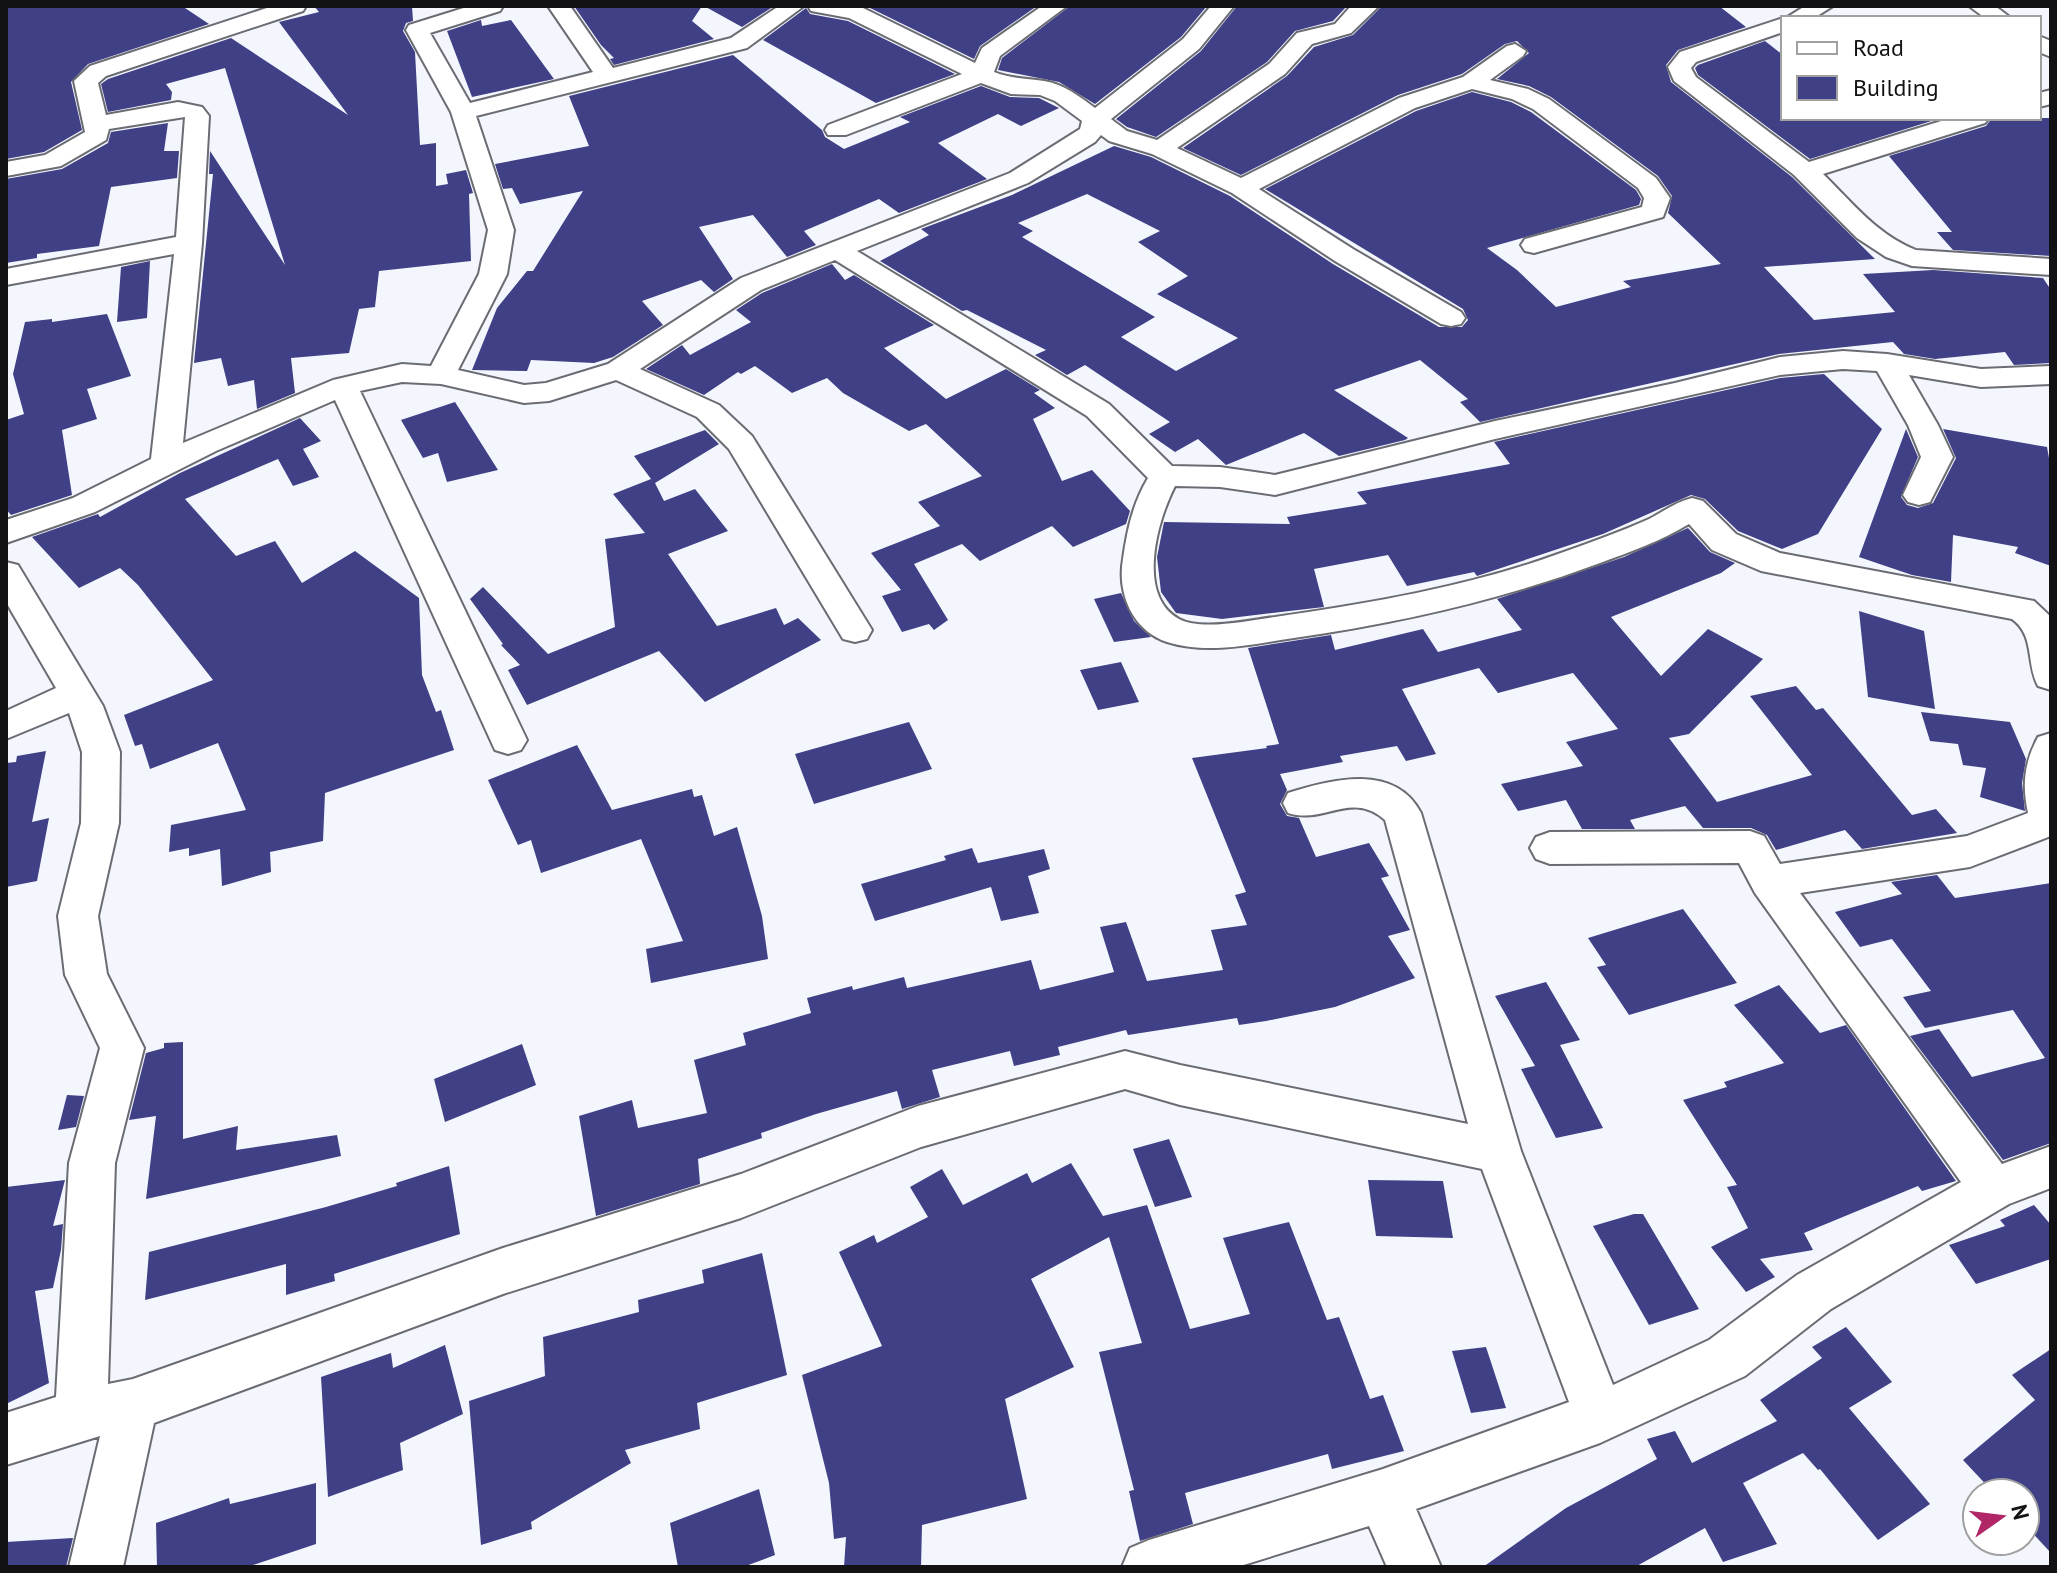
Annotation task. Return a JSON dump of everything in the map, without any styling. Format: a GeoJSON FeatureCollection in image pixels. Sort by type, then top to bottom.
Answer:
{"type":"FeatureCollection","features":[{"type":"Feature","properties":{"kind":"street"},"geometry":{"type":"LineString","coordinates":[[6,169],[52,161],[97,135],[85,86],[86,81],[98,71],[295,6]]}},
{"type":"Feature","properties":{"kind":"street"},"geometry":{"type":"LineString","coordinates":[[441,375],[493,274],[501,230],[463,112],[417,30],[492,6]]}},
{"type":"Feature","properties":{"kind":"street"},"geometry":{"type":"LineString","coordinates":[[559,6],[608,77]]}},
{"type":"Feature","properties":{"kind":"street"},"geometry":{"type":"LineString","coordinates":[[463,112],[739,43],[793,6]]}},
{"type":"Feature","properties":{"kind":"street"},"geometry":{"type":"LineString","coordinates":[[819,6],[855,13],[1011,87],[1044,88],[1063,96],[1118,136],[1161,149],[1241,188],[1344,255],[1451,318]]}},
{"type":"Feature","properties":{"kind":"street"},"geometry":{"type":"LineString","coordinates":[[837,130],[981,75],[990,53],[1056,6]]}},
{"type":"Feature","properties":{"kind":"street"},"geometry":{"type":"LineString","coordinates":[[6,532],[84,505],[166,462],[343,386],[402,373],[441,375],[524,394],[558,389],[618,370],[751,284],[1019,178],[1086,137],[1094,121],[1191,44],[1223,6]]}},
{"type":"Feature","properties":{"kind":"street"},"geometry":{"type":"LineString","coordinates":[[1161,149],[1277,69],[1305,38],[1327,36],[1353,23],[1358,11],[1368,6]]}},
{"type":"Feature","properties":{"kind":"street"},"geometry":{"type":"LineString","coordinates":[[1801,16],[1822,6]]}},
{"type":"Feature","properties":{"kind":"street"},"geometry":{"type":"LineString","coordinates":[[1781,26],[1688,57],[1679,67],[1686,81],[1806,172],[1854,220],[1900,255],[2051,267]]}},
{"type":"Feature","properties":{"kind":"street"},"geometry":{"type":"LineString","coordinates":[[1241,188],[1407,103],[1471,82],[1515,51]]}},
{"type":"Feature","properties":{"kind":"street"},"geometry":{"type":"LineString","coordinates":[[1471,82],[1520,94],[1541,104],[1647,183],[1657,198],[1654,212],[1534,245]]}},
{"type":"Feature","properties":{"kind":"street"},"geometry":{"type":"LineString","coordinates":[[96,124],[178,109],[194,112],[197,116],[189,243],[166,462]]}},
{"type":"Feature","properties":{"kind":"street"},"geometry":{"type":"LineString","coordinates":[[1806,172],[1861,152],[1970,120]]}},
{"type":"Feature","properties":{"kind":"street"},"geometry":{"type":"LineString","coordinates":[[6,277],[189,243]]}},
{"type":"Feature","properties":{"kind":"street"},"geometry":{"type":"LineString","coordinates":[[838,251],[1098,410],[1165,477]]}},
{"type":"Feature","properties":{"kind":"street"},"geometry":{"type":"LineString","coordinates":[[1165,477],[1182,474],[1226,479],[1250,478],[1275,485],[1495,430],[1780,366],[1843,360],[1887,363],[1981,378],[2051,375]]}},
{"type":"Feature","properties":{"kind":"street"},"geometry":{"type":"LineString","coordinates":[[1887,363],[1923,425],[1937,457],[1919,495]]}},
{"type":"Feature","properties":{"kind":"street"},"geometry":{"type":"LineString","coordinates":[[618,370],[708,411],[741,443],[855,630]]}},
{"type":"Feature","properties":{"kind":"street"},"geometry":{"type":"LineString","coordinates":[[343,386],[508,740]]}},
{"type":"Feature","properties":{"kind":"street"},"geometry":{"type":"LineString","coordinates":[[1165,477],[1146,510],[1136,582],[1151,618],[1167,628],[1190,635],[1255,631],[1422,606],[1569,561],[1659,527],[1692,508],[1724,542],[1773,563],[2022,609],[2038,620],[2043,628],[2051,677]]}},
{"type":"Feature","properties":{"kind":"street"},"geometry":{"type":"LineString","coordinates":[[6,573],[85,706],[101,752],[100,823],[78,916],[86,975],[122,1048],[92,1163],[81,1414]]}},
{"type":"Feature","properties":{"kind":"street"},"geometry":{"type":"LineString","coordinates":[[6,725],[42,712],[77,693]]}},
{"type":"Feature","properties":{"kind":"street"},"geometry":{"type":"LineString","coordinates":[[1769,882],[1970,851],[2049,821],[2040,784],[2043,762],[2051,747]]}},
{"type":"Feature","properties":{"kind":"street"},"geometry":{"type":"LineString","coordinates":[[1302,803],[1363,790],[1388,798],[1402,813],[1498,1151],[1600,1417]]}},
{"type":"Feature","properties":{"kind":"street"},"geometry":{"type":"LineString","coordinates":[[1550,848],[1750,847],[1769,882],[1993,1189]]}},
{"type":"Feature","properties":{"kind":"street"},"geometry":{"type":"LineString","coordinates":[[6,1439],[81,1414],[133,1405],[503,1271],[741,1196],[918,1127],[1125,1070],[1180,1085],[1498,1151]]}},
{"type":"Feature","properties":{"kind":"street"},"geometry":{"type":"LineString","coordinates":[[1149,1567],[1383,1495],[1600,1417],[1727,1358],[1814,1292],[1993,1189],[2051,1167]]}},
{"type":"Feature","properties":{"kind":"street"},"geometry":{"type":"LineString","coordinates":[[96,1567],[133,1405]]}},
{"type":"Feature","properties":{"kind":"street"},"geometry":{"type":"LineString","coordinates":[[1383,1495],[1414,1567]]}},
{"type":"Feature","properties":{"kind":"building"},"geometry":{"type":"Polygon","coordinates":[[[6,6],[182,6],[209,24],[88,64],[71,82],[82,130],[44,152],[6,159],[6,6]]]}},
{"type":"Feature","properties":{"kind":"building"},"geometry":{"type":"Polygon","coordinates":[[[314,6],[412,6],[413,21],[406,23],[403,31],[415,52],[420,145],[436,143],[436,186],[448,184],[446,174],[466,170],[473,193],[469,194],[471,261],[379,271],[375,307],[359,309],[349,353],[291,358],[295,393],[257,409],[254,380],[228,386],[221,358],[194,363],[213,174],[209,174],[210,151],[285,265],[225,68],[166,84],[172,92],[171,100],[108,112],[101,84],[231,38],[348,115],[279,22],[319,12],[314,6]]]}},
{"type":"Feature","properties":{"kind":"building"},"geometry":{"type":"Polygon","coordinates":[[[574,6],[702,6],[692,21],[714,39],[614,65],[610,59],[614,58],[574,6]]]}},
{"type":"Feature","properties":{"kind":"building"},"geometry":{"type":"Polygon","coordinates":[[[704,6],[774,6],[742,27],[704,6]]]}},
{"type":"Feature","properties":{"kind":"building"},"geometry":{"type":"Polygon","coordinates":[[[866,6],[1037,6],[980,46],[974,59],[866,6]]]}},
{"type":"Feature","properties":{"kind":"building"},"geometry":{"type":"Polygon","coordinates":[[[1070,6],[1207,6],[1181,37],[1095,104],[1059,82],[998,70],[1002,58],[1070,6]]]}},
{"type":"Feature","properties":{"kind":"building"},"geometry":{"type":"Polygon","coordinates":[[[1237,6],[1347,6],[1333,21],[1295,31],[1267,62],[1156,137],[1127,127],[1116,119],[1201,51],[1237,6]]]}},
{"type":"Feature","properties":{"kind":"building"},"geometry":{"type":"Polygon","coordinates":[[[1382,6],[1719,6],[1746,27],[1678,50],[1666,65],[1671,82],[1792,177],[1875,259],[1764,267],[1814,320],[1895,312],[1863,274],[1933,270],[2043,278],[2051,290],[2051,363],[2014,365],[2005,352],[1935,359],[1904,354],[1893,342],[1779,354],[1480,422],[1460,402],[1468,399],[1420,360],[1334,390],[1408,438],[1405,440],[1339,456],[1304,433],[1226,465],[1198,439],[1175,452],[1149,434],[1170,422],[1085,365],[1067,375],[1035,355],[1046,350],[967,310],[962,311],[880,261],[929,235],[921,229],[1012,195],[1114,146],[1151,157],[1230,196],[1333,264],[1439,327],[1462,327],[1468,320],[1463,309],[1265,189],[1416,111],[1472,92],[1511,102],[1531,112],[1636,190],[1641,199],[1639,205],[1487,248],[1517,270],[1556,307],[1631,287],[1623,281],[1721,264],[1668,213],[1672,196],[1658,176],[1551,97],[1529,86],[1497,79],[1529,53],[1517,41],[1505,44],[1462,74],[1398,95],[1241,175],[1183,148],[1287,76],[1314,47],[1353,35],[1382,6]],[[1087,194],[1018,223],[1033,231],[1022,237],[1155,317],[1121,337],[1176,371],[1238,338],[1157,294],[1188,276],[1138,242],[1160,231],[1087,194]]]}},
{"type":"Feature","properties":{"kind":"building"},"geometry":{"type":"Polygon","coordinates":[[[806,8],[810,14],[848,21],[955,74],[876,103],[763,40],[806,8]]]}},
{"type":"Feature","properties":{"kind":"building"},"geometry":{"type":"Polygon","coordinates":[[[481,20],[482,26],[511,20],[554,79],[472,97],[447,31],[481,20]]]}},
{"type":"Feature","properties":{"kind":"building"},"geometry":{"type":"Polygon","coordinates":[[[1765,41],[1781,53],[1781,120],[1935,120],[1810,159],[1698,75],[1695,68],[1765,41]]]}},
{"type":"Feature","properties":{"kind":"building"},"geometry":{"type":"Polygon","coordinates":[[[733,55],[822,130],[825,137],[844,149],[910,122],[900,117],[981,86],[1010,97],[1039,98],[1059,108],[1021,126],[998,114],[938,143],[987,179],[899,213],[879,199],[804,231],[816,245],[787,257],[753,215],[699,227],[733,279],[714,292],[701,280],[642,301],[663,325],[613,357],[594,363],[531,360],[527,371],[472,370],[497,308],[527,271],[533,271],[583,191],[520,204],[512,188],[503,189],[495,164],[589,146],[569,96],[733,55]]]}},
{"type":"Feature","properties":{"kind":"building"},"geometry":{"type":"Polygon","coordinates":[[[2051,118],[2051,256],[1953,250],[1937,232],[1952,232],[1889,156],[1986,126],[1990,120],[2051,118]]]}},
{"type":"Feature","properties":{"kind":"building"},"geometry":{"type":"Polygon","coordinates":[[[168,123],[164,151],[179,151],[177,178],[111,187],[99,246],[37,254],[37,258],[6,263],[6,179],[62,169],[108,143],[111,132],[168,123]]]}},
{"type":"Feature","properties":{"kind":"building"},"geometry":{"type":"Polygon","coordinates":[[[150,261],[147,318],[117,322],[121,267],[150,261]]]}},
{"type":"Feature","properties":{"kind":"building"},"geometry":{"type":"Polygon","coordinates":[[[832,264],[845,280],[854,275],[934,325],[884,348],[946,399],[1006,369],[1040,390],[1034,393],[1055,408],[1033,419],[1062,481],[1092,470],[1130,511],[1126,524],[1073,547],[1052,526],[980,561],[962,544],[914,564],[948,620],[934,630],[929,624],[902,632],[882,596],[901,590],[871,553],[940,526],[918,502],[982,476],[926,424],[909,431],[843,393],[827,378],[792,393],[755,366],[741,374],[738,372],[704,395],[646,369],[682,345],[690,355],[751,322],[736,310],[762,293],[832,264]]]}},
{"type":"Feature","properties":{"kind":"building"},"geometry":{"type":"Polygon","coordinates":[[[107,314],[131,376],[87,389],[97,419],[62,430],[72,495],[11,515],[6,509],[6,420],[24,414],[13,374],[25,322],[52,319],[52,322],[107,314]]]}},
{"type":"Feature","properties":{"kind":"building"},"geometry":{"type":"Polygon","coordinates":[[[1824,374],[1882,429],[1818,534],[1782,549],[1738,531],[1705,499],[1691,495],[1603,534],[1477,576],[1474,572],[1407,586],[1388,555],[1314,569],[1324,607],[1222,619],[1176,613],[1161,592],[1157,557],[1164,522],[1290,524],[1287,517],[1367,504],[1357,492],[1510,464],[1494,442],[1780,378],[1824,374]]]}},
{"type":"Feature","properties":{"kind":"building"},"geometry":{"type":"Polygon","coordinates":[[[455,402],[498,470],[447,482],[438,453],[423,458],[401,420],[455,402]]]}},
{"type":"Feature","properties":{"kind":"building"},"geometry":{"type":"Polygon","coordinates":[[[300,418],[321,441],[303,449],[319,477],[293,486],[278,459],[185,499],[236,556],[275,541],[302,583],[355,551],[419,598],[422,675],[436,712],[441,710],[454,750],[325,793],[323,841],[270,852],[271,872],[222,886],[220,849],[189,856],[189,848],[169,852],[171,825],[246,810],[218,743],[150,769],[142,744],[135,746],[124,715],[213,680],[138,585],[120,568],[79,588],[32,537],[98,514],[100,517],[180,473],[300,418]]]}},
{"type":"Feature","properties":{"kind":"building"},"geometry":{"type":"Polygon","coordinates":[[[1906,429],[1918,457],[1901,497],[1907,505],[1918,508],[1933,503],[1956,458],[1943,429],[2047,447],[2051,469],[2051,566],[2015,553],[2018,547],[1953,535],[1951,582],[1912,575],[1859,557],[1906,429]]]}},
{"type":"Feature","properties":{"kind":"building"},"geometry":{"type":"Polygon","coordinates":[[[705,430],[719,444],[655,483],[664,501],[695,489],[728,531],[668,554],[717,626],[776,608],[784,625],[798,618],[821,640],[705,702],[659,651],[527,705],[508,670],[520,665],[501,645],[470,599],[483,587],[548,654],[615,627],[605,539],[645,533],[613,494],[651,479],[634,456],[705,430]]]}},
{"type":"Feature","properties":{"kind":"building"},"geometry":{"type":"Polygon","coordinates":[[[1688,528],[1710,552],[1735,563],[1721,573],[1611,617],[1661,676],[1708,629],[1763,659],[1689,734],[1669,738],[1717,802],[1812,775],[1750,696],[1796,686],[1816,710],[1823,708],[1912,815],[1936,809],[1957,833],[1862,849],[1845,830],[1776,850],[1767,835],[1751,828],[1703,828],[1685,806],[1630,820],[1635,829],[1582,829],[1566,800],[1518,811],[1501,784],[1583,766],[1566,742],[1618,729],[1573,673],[1498,693],[1479,668],[1402,689],[1436,754],[1406,761],[1397,746],[1340,756],[1343,762],[1280,774],[1287,790],[1280,804],[1287,816],[1299,818],[1316,857],[1369,843],[1389,876],[1381,878],[1410,930],[1388,936],[1415,978],[1335,1007],[1266,1021],[1239,1025],[1237,1018],[1128,1035],[1126,1030],[1058,1047],[1060,1055],[1014,1066],[1010,1051],[932,1070],[940,1097],[902,1109],[897,1091],[761,1133],[762,1138],[698,1159],[700,1184],[596,1216],[579,1116],[632,1100],[638,1128],[707,1113],[694,1060],[746,1045],[743,1033],[811,1013],[807,998],[904,977],[907,988],[1031,960],[1040,990],[1114,972],[1100,927],[1126,922],[1147,981],[1223,970],[1211,930],[1247,925],[1235,895],[1246,892],[1192,758],[1279,744],[1248,648],[1331,635],[1335,650],[1423,629],[1438,652],[1522,630],[1497,599],[1624,557],[1688,528]]]}},
{"type":"Feature","properties":{"kind":"building"},"geometry":{"type":"Polygon","coordinates":[[[1121,593],[1134,621],[1151,637],[1114,642],[1094,599],[1121,593]]]}},
{"type":"Feature","properties":{"kind":"building"},"geometry":{"type":"Polygon","coordinates":[[[1859,611],[1924,631],[1935,709],[1868,697],[1859,611]]]}},
{"type":"Feature","properties":{"kind":"building"},"geometry":{"type":"Polygon","coordinates":[[[1121,662],[1139,702],[1098,710],[1080,670],[1121,662]]]}},
{"type":"Feature","properties":{"kind":"building"},"geometry":{"type":"Polygon","coordinates":[[[1921,712],[2010,722],[2026,759],[2022,783],[2025,811],[1980,797],[1986,768],[1963,765],[1958,744],[1930,741],[1921,712]]]}},
{"type":"Feature","properties":{"kind":"building"},"geometry":{"type":"Polygon","coordinates":[[[909,722],[932,769],[814,804],[795,754],[909,722]]]}},
{"type":"Feature","properties":{"kind":"building"},"geometry":{"type":"Polygon","coordinates":[[[577,745],[612,810],[692,789],[694,797],[702,795],[714,836],[737,827],[762,916],[768,959],[651,983],[646,949],[683,941],[641,839],[541,873],[531,840],[518,845],[488,780],[577,745]]]}},
{"type":"Feature","properties":{"kind":"building"},"geometry":{"type":"Polygon","coordinates":[[[46,751],[32,822],[49,818],[37,881],[6,887],[6,763],[16,762],[17,756],[46,751]]]}},
{"type":"Feature","properties":{"kind":"building"},"geometry":{"type":"Polygon","coordinates":[[[972,848],[978,863],[1044,849],[1050,869],[1028,876],[1039,913],[1001,921],[991,887],[875,921],[861,884],[946,860],[944,856],[972,848]]]}},
{"type":"Feature","properties":{"kind":"building"},"geometry":{"type":"Polygon","coordinates":[[[1937,875],[1955,898],[2051,883],[2051,1143],[2003,1160],[1910,1036],[1939,1029],[1972,1077],[2045,1058],[2013,1010],[1925,1028],[1903,997],[1931,991],[1892,939],[1860,947],[1835,912],[1902,894],[1891,882],[1937,875]]]}},
{"type":"Feature","properties":{"kind":"building"},"geometry":{"type":"Polygon","coordinates":[[[1683,909],[1737,983],[1629,1015],[1597,967],[1606,965],[1588,938],[1683,909]]]}},
{"type":"Feature","properties":{"kind":"building"},"geometry":{"type":"Polygon","coordinates":[[[1546,982],[1580,1040],[1560,1045],[1603,1128],[1556,1138],[1521,1069],[1535,1066],[1495,996],[1546,982]]]}},
{"type":"Feature","properties":{"kind":"building"},"geometry":{"type":"Polygon","coordinates":[[[1779,985],[1820,1033],[1846,1025],[1956,1181],[1922,1191],[1918,1186],[1804,1233],[1813,1250],[1760,1259],[1775,1277],[1746,1292],[1711,1247],[1748,1228],[1727,1187],[1737,1185],[1683,1100],[1727,1087],[1724,1082],[1784,1063],[1734,1005],[1779,985]]]}},
{"type":"Feature","properties":{"kind":"building"},"geometry":{"type":"Polygon","coordinates":[[[183,1042],[183,1139],[238,1126],[236,1150],[337,1135],[341,1156],[146,1199],[156,1116],[129,1120],[146,1053],[164,1048],[164,1043],[183,1042]]]}},
{"type":"Feature","properties":{"kind":"building"},"geometry":{"type":"Polygon","coordinates":[[[522,1044],[536,1085],[445,1122],[434,1079],[522,1044]]]}},
{"type":"Feature","properties":{"kind":"building"},"geometry":{"type":"Polygon","coordinates":[[[67,1095],[84,1096],[76,1127],[58,1130],[67,1095]]]}},
{"type":"Feature","properties":{"kind":"building"},"geometry":{"type":"Polygon","coordinates":[[[1169,1139],[1192,1197],[1155,1207],[1133,1149],[1169,1139]]]}},
{"type":"Feature","properties":{"kind":"building"},"geometry":{"type":"Polygon","coordinates":[[[1071,1163],[1103,1216],[1147,1205],[1190,1329],[1250,1314],[1223,1238],[1289,1222],[1327,1320],[1339,1317],[1370,1399],[1383,1395],[1404,1451],[1332,1469],[1328,1454],[1185,1493],[1193,1524],[1140,1541],[1129,1491],[1134,1490],[1099,1352],[1142,1343],[1109,1237],[1031,1279],[1074,1367],[1005,1399],[1027,1499],[922,1525],[921,1567],[844,1567],[846,1537],[834,1539],[829,1483],[802,1375],[882,1346],[839,1252],[874,1235],[877,1243],[928,1217],[910,1187],[942,1169],[963,1205],[1027,1173],[1032,1183],[1071,1163]]]}},
{"type":"Feature","properties":{"kind":"building"},"geometry":{"type":"Polygon","coordinates":[[[449,1166],[460,1234],[334,1274],[335,1281],[286,1295],[286,1264],[145,1300],[149,1252],[326,1207],[397,1186],[396,1183],[449,1166]]]}},
{"type":"Feature","properties":{"kind":"building"},"geometry":{"type":"Polygon","coordinates":[[[65,1180],[53,1226],[63,1224],[53,1288],[35,1291],[49,1383],[6,1404],[6,1187],[65,1180]]]}},
{"type":"Feature","properties":{"kind":"building"},"geometry":{"type":"Polygon","coordinates":[[[1368,1180],[1443,1181],[1453,1238],[1376,1236],[1368,1180]]]}},
{"type":"Feature","properties":{"kind":"building"},"geometry":{"type":"Polygon","coordinates":[[[2034,1205],[2051,1225],[2051,1259],[1976,1284],[1949,1245],[2005,1226],[2000,1220],[2034,1205]]]}},
{"type":"Feature","properties":{"kind":"building"},"geometry":{"type":"Polygon","coordinates":[[[1643,1214],[1699,1309],[1649,1325],[1593,1226],[1643,1214]]]}},
{"type":"Feature","properties":{"kind":"building"},"geometry":{"type":"Polygon","coordinates":[[[762,1253],[787,1375],[697,1403],[700,1429],[625,1450],[631,1463],[531,1522],[532,1529],[481,1545],[469,1401],[545,1376],[543,1337],[639,1312],[638,1300],[704,1283],[702,1270],[762,1253]]]}},
{"type":"Feature","properties":{"kind":"building"},"geometry":{"type":"Polygon","coordinates":[[[1846,1327],[1892,1382],[1849,1408],[1930,1504],[1878,1540],[1820,1469],[1803,1453],[1743,1483],[1777,1544],[1723,1562],[1705,1528],[1635,1567],[1483,1567],[1566,1508],[1657,1459],[1647,1439],[1675,1431],[1692,1463],[1777,1421],[1760,1400],[1822,1358],[1812,1347],[1846,1327]]]}},
{"type":"Feature","properties":{"kind":"building"},"geometry":{"type":"Polygon","coordinates":[[[445,1345],[463,1414],[400,1443],[403,1470],[328,1497],[321,1377],[391,1353],[393,1368],[445,1345]]]}},
{"type":"Feature","properties":{"kind":"building"},"geometry":{"type":"Polygon","coordinates":[[[1486,1347],[1506,1408],[1471,1413],[1452,1351],[1486,1347]]]}},
{"type":"Feature","properties":{"kind":"building"},"geometry":{"type":"Polygon","coordinates":[[[2051,1349],[2051,1553],[2041,1542],[2041,1477],[1979,1477],[1963,1460],[2035,1400],[2012,1375],[2051,1349]]]}},
{"type":"Feature","properties":{"kind":"building"},"geometry":{"type":"Polygon","coordinates":[[[316,1483],[316,1544],[247,1567],[157,1567],[156,1523],[229,1498],[230,1504],[316,1483]]]}},
{"type":"Feature","properties":{"kind":"building"},"geometry":{"type":"Polygon","coordinates":[[[759,1489],[775,1555],[743,1567],[678,1567],[670,1523],[759,1489]]]}},
{"type":"Feature","properties":{"kind":"building"},"geometry":{"type":"Polygon","coordinates":[[[73,1538],[66,1567],[6,1567],[6,1542],[73,1538]]]}}]}
